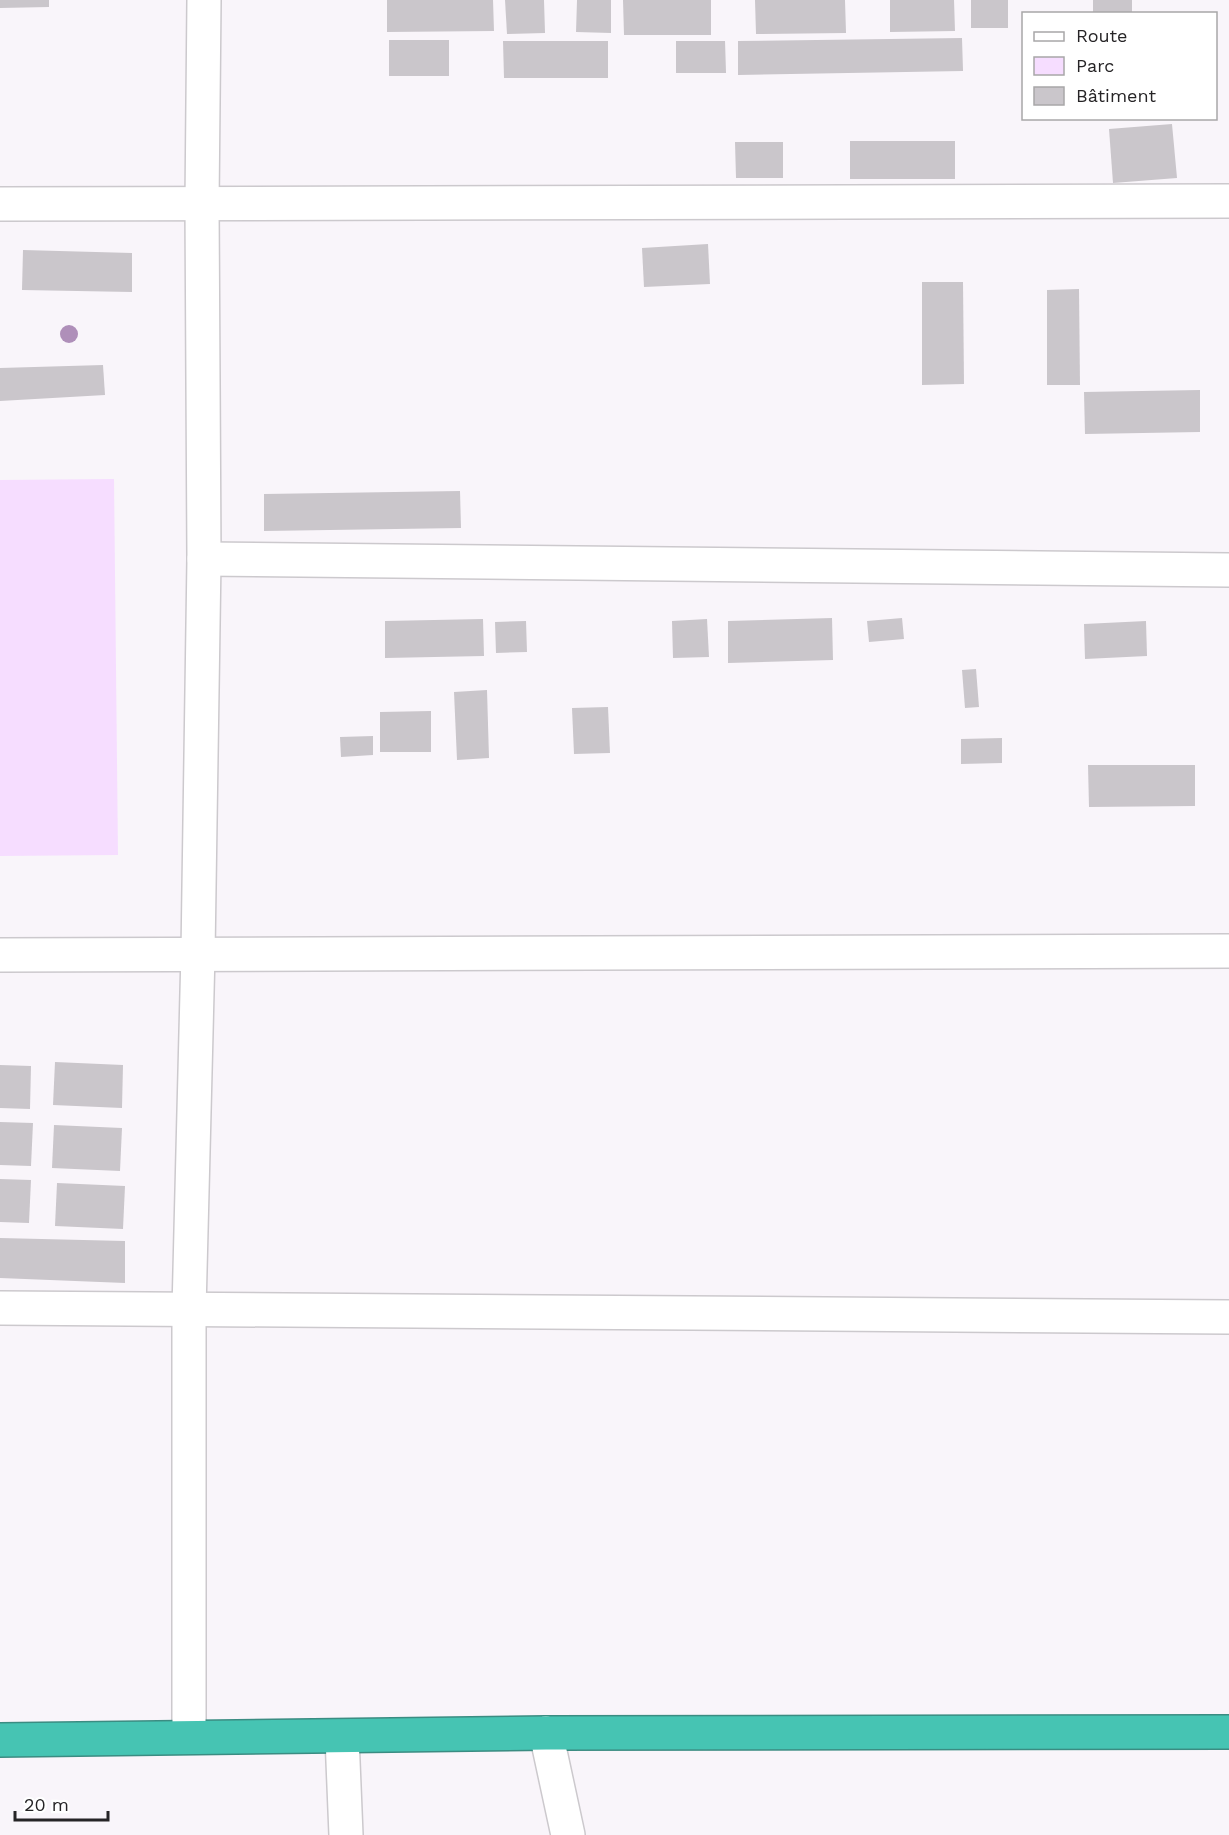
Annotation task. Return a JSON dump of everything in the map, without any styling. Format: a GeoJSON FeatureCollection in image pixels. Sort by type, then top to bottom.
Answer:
{"type":"FeatureCollection","features":[{"type":"Feature","properties":{"kind":"highway"},"geometry":{"type":"LineString","coordinates":[[0,1740],[546,1733],[1229,1732]]}},
{"type":"Feature","properties":{"kind":"street"},"geometry":{"type":"LineString","coordinates":[[189,1737],[189,1310],[198,953],[204,559],[202,204],[204,0]]}},
{"type":"Feature","properties":{"kind":"street"},"geometry":{"type":"LineString","coordinates":[[0,204],[1229,201]]}},
{"type":"Feature","properties":{"kind":"street"},"geometry":{"type":"LineString","coordinates":[[204,559],[1229,570]]}},
{"type":"Feature","properties":{"kind":"street"},"geometry":{"type":"LineString","coordinates":[[0,955],[1229,951]]}},
{"type":"Feature","properties":{"kind":"street"},"geometry":{"type":"LineString","coordinates":[[0,1308],[1229,1317]]}},
{"type":"Feature","properties":{"kind":"street"},"geometry":{"type":"LineString","coordinates":[[546,1733],[568,1835]]}},
{"type":"Feature","properties":{"kind":"street"},"geometry":{"type":"LineString","coordinates":[[342,1737],[346,1835]]}},
{"type":"Feature","properties":{"kind":"green space"},"geometry":{"type":"Polygon","coordinates":[[[114,479],[118,855],[0,856],[0,480],[114,479]]]}},
{"type":"Feature","properties":{"kind":"building"},"geometry":{"type":"Polygon","coordinates":[[[0,0],[49,0],[49,7],[0,8],[0,0]]]}},
{"type":"Feature","properties":{"kind":"building"},"geometry":{"type":"Polygon","coordinates":[[[387,0],[493,0],[494,31],[387,32],[387,0]]]}},
{"type":"Feature","properties":{"kind":"building"},"geometry":{"type":"Polygon","coordinates":[[[505,0],[544,0],[545,33],[507,34],[505,0]]]}},
{"type":"Feature","properties":{"kind":"building"},"geometry":{"type":"Polygon","coordinates":[[[577,0],[611,0],[611,33],[576,32],[577,0]]]}},
{"type":"Feature","properties":{"kind":"building"},"geometry":{"type":"Polygon","coordinates":[[[623,0],[711,0],[711,35],[624,35],[623,0]]]}},
{"type":"Feature","properties":{"kind":"building"},"geometry":{"type":"Polygon","coordinates":[[[755,0],[845,0],[846,33],[756,34],[755,0]]]}},
{"type":"Feature","properties":{"kind":"building"},"geometry":{"type":"Polygon","coordinates":[[[890,0],[954,0],[955,31],[890,32],[890,0]]]}},
{"type":"Feature","properties":{"kind":"building"},"geometry":{"type":"Polygon","coordinates":[[[971,0],[1008,0],[1008,28],[971,28],[971,0]]]}},
{"type":"Feature","properties":{"kind":"building"},"geometry":{"type":"Polygon","coordinates":[[[1093,0],[1132,0],[1132,12],[1093,12],[1093,0]]]}},
{"type":"Feature","properties":{"kind":"building"},"geometry":{"type":"Polygon","coordinates":[[[962,38],[963,71],[738,75],[738,41],[962,38]]]}},
{"type":"Feature","properties":{"kind":"building"},"geometry":{"type":"Polygon","coordinates":[[[389,40],[449,40],[449,76],[389,76],[389,40]]]}},
{"type":"Feature","properties":{"kind":"building"},"geometry":{"type":"Polygon","coordinates":[[[503,41],[608,41],[608,78],[504,78],[503,41]]]}},
{"type":"Feature","properties":{"kind":"building"},"geometry":{"type":"Polygon","coordinates":[[[676,41],[725,41],[726,73],[676,73],[676,41]]]}},
{"type":"Feature","properties":{"kind":"building"},"geometry":{"type":"Polygon","coordinates":[[[1172,124],[1177,178],[1113,183],[1109,129],[1172,124]]]}},
{"type":"Feature","properties":{"kind":"building"},"geometry":{"type":"Polygon","coordinates":[[[850,141],[955,141],[955,179],[850,179],[850,141]]]}},
{"type":"Feature","properties":{"kind":"building"},"geometry":{"type":"Polygon","coordinates":[[[735,142],[783,142],[783,178],[736,178],[735,142]]]}},
{"type":"Feature","properties":{"kind":"building"},"geometry":{"type":"Polygon","coordinates":[[[708,244],[710,284],[644,287],[642,248],[708,244]]]}},
{"type":"Feature","properties":{"kind":"building"},"geometry":{"type":"Polygon","coordinates":[[[23,250],[132,253],[132,292],[22,290],[23,250]]]}},
{"type":"Feature","properties":{"kind":"building"},"geometry":{"type":"Polygon","coordinates":[[[922,282],[963,282],[964,384],[922,385],[922,282]]]}},
{"type":"Feature","properties":{"kind":"building"},"geometry":{"type":"Polygon","coordinates":[[[1079,289],[1080,385],[1047,385],[1047,290],[1079,289]]]}},
{"type":"Feature","properties":{"kind":"building"},"geometry":{"type":"Polygon","coordinates":[[[103,365],[105,395],[0,401],[0,368],[103,365]]]}},
{"type":"Feature","properties":{"kind":"building"},"geometry":{"type":"Polygon","coordinates":[[[1200,390],[1200,432],[1085,434],[1084,392],[1200,390]]]}},
{"type":"Feature","properties":{"kind":"building"},"geometry":{"type":"Polygon","coordinates":[[[460,491],[461,528],[264,531],[264,494],[460,491]]]}},
{"type":"Feature","properties":{"kind":"building"},"geometry":{"type":"Polygon","coordinates":[[[832,618],[833,660],[728,663],[728,621],[832,618]]]}},
{"type":"Feature","properties":{"kind":"building"},"geometry":{"type":"Polygon","coordinates":[[[902,618],[904,639],[869,642],[867,621],[902,618]]]}},
{"type":"Feature","properties":{"kind":"building"},"geometry":{"type":"Polygon","coordinates":[[[483,619],[484,656],[385,658],[385,621],[483,619]]]}},
{"type":"Feature","properties":{"kind":"building"},"geometry":{"type":"Polygon","coordinates":[[[707,619],[709,657],[673,658],[672,621],[707,619]]]}},
{"type":"Feature","properties":{"kind":"building"},"geometry":{"type":"Polygon","coordinates":[[[526,621],[527,652],[496,653],[495,622],[526,621]]]}},
{"type":"Feature","properties":{"kind":"building"},"geometry":{"type":"Polygon","coordinates":[[[1146,621],[1147,656],[1085,659],[1084,624],[1146,621]]]}},
{"type":"Feature","properties":{"kind":"building"},"geometry":{"type":"Polygon","coordinates":[[[976,669],[979,707],[965,708],[962,670],[976,669]]]}},
{"type":"Feature","properties":{"kind":"building"},"geometry":{"type":"Polygon","coordinates":[[[487,690],[489,758],[457,760],[454,692],[487,690]]]}},
{"type":"Feature","properties":{"kind":"building"},"geometry":{"type":"Polygon","coordinates":[[[608,707],[610,753],[574,754],[572,708],[608,707]]]}},
{"type":"Feature","properties":{"kind":"building"},"geometry":{"type":"Polygon","coordinates":[[[431,711],[431,752],[380,752],[380,712],[431,711]]]}},
{"type":"Feature","properties":{"kind":"building"},"geometry":{"type":"Polygon","coordinates":[[[373,736],[373,755],[341,757],[340,737],[373,736]]]}},
{"type":"Feature","properties":{"kind":"building"},"geometry":{"type":"Polygon","coordinates":[[[1002,738],[1002,763],[961,764],[961,739],[1002,738]]]}},
{"type":"Feature","properties":{"kind":"building"},"geometry":{"type":"Polygon","coordinates":[[[1088,765],[1195,765],[1195,806],[1089,807],[1088,765]]]}},
{"type":"Feature","properties":{"kind":"building"},"geometry":{"type":"Polygon","coordinates":[[[55,1062],[123,1065],[122,1108],[53,1105],[55,1062]]]}},
{"type":"Feature","properties":{"kind":"building"},"geometry":{"type":"Polygon","coordinates":[[[0,1065],[31,1066],[30,1109],[0,1108],[0,1065]]]}},
{"type":"Feature","properties":{"kind":"building"},"geometry":{"type":"Polygon","coordinates":[[[0,1122],[33,1123],[31,1166],[0,1165],[0,1122]]]}},
{"type":"Feature","properties":{"kind":"building"},"geometry":{"type":"Polygon","coordinates":[[[54,1125],[122,1128],[120,1171],[52,1168],[54,1125]]]}},
{"type":"Feature","properties":{"kind":"building"},"geometry":{"type":"Polygon","coordinates":[[[0,1179],[31,1180],[29,1223],[0,1222],[0,1179]]]}},
{"type":"Feature","properties":{"kind":"building"},"geometry":{"type":"Polygon","coordinates":[[[57,1183],[125,1186],[123,1229],[55,1226],[57,1183]]]}},
{"type":"Feature","properties":{"kind":"building"},"geometry":{"type":"Polygon","coordinates":[[[0,1238],[125,1241],[125,1283],[0,1278],[0,1238]]]}}]}
